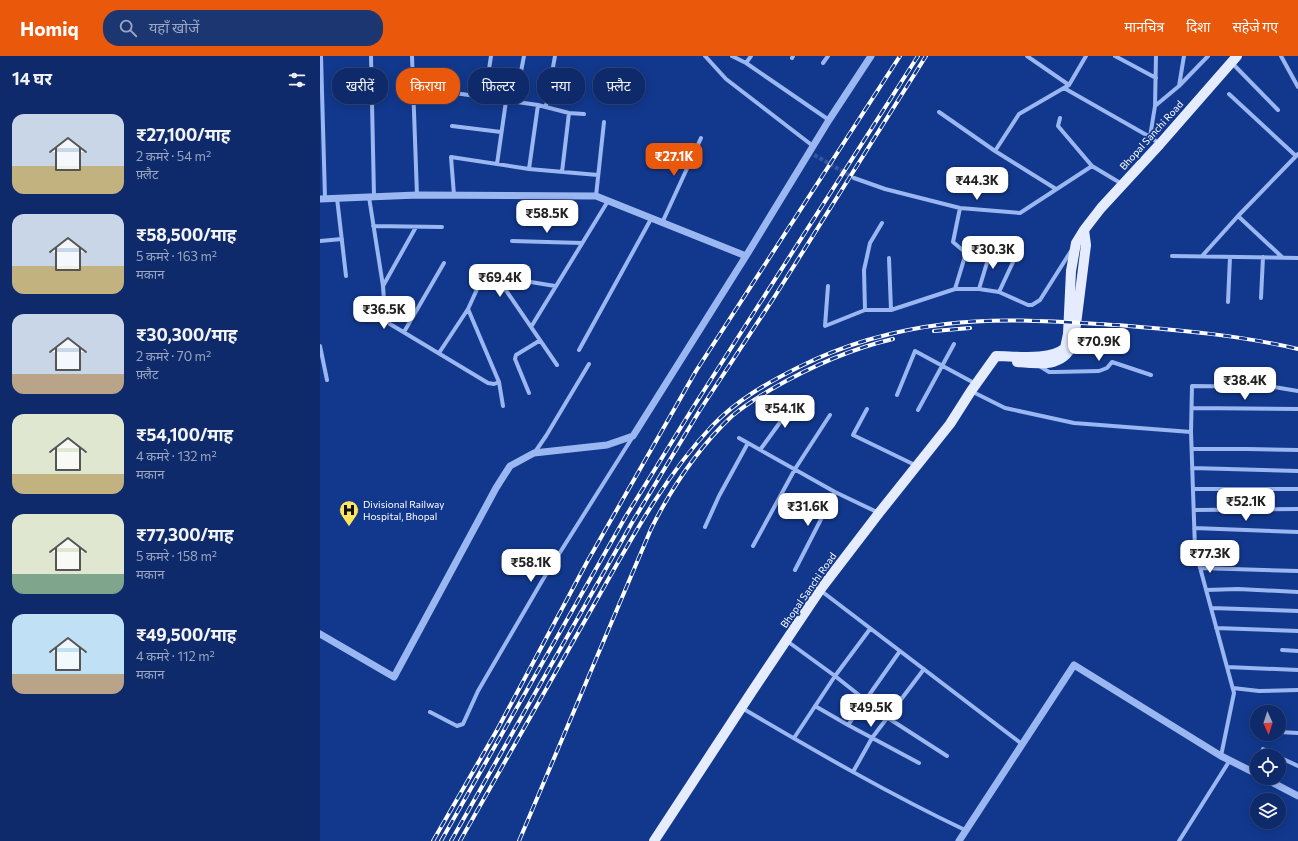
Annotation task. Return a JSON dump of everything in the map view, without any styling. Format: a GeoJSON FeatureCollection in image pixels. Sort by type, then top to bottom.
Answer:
{"type":"FeatureCollection","features":[{"type":"Feature","properties":{"kind":"main road","name":"Bhopal Sanchi Road"},"geometry":{"type":"LineString","coordinates":[[654,841],[820,590],[950,424],[994,359],[1037,364],[1056,361],[1068,354],[1072,348],[1075,334],[1081,244],[1084,230],[1234,59]]}},
{"type":"Feature","properties":{"kind":"main road"},"geometry":{"type":"LineString","coordinates":[[994,359],[1051,355],[1065,348],[1068,334],[1072,271],[1081,244]]}},
{"type":"Feature","properties":{"kind":"street"},"geometry":{"type":"LineString","coordinates":[[321,56],[322,198],[417,195],[596,196],[746,256]]}},
{"type":"Feature","properties":{"kind":"street"},"geometry":{"type":"LineString","coordinates":[[371,56],[371,196],[373,226],[385,315],[390,324],[488,384],[499,382]]}},
{"type":"Feature","properties":{"kind":"street"},"geometry":{"type":"LineString","coordinates":[[412,56],[417,195]]}},
{"type":"Feature","properties":{"kind":"street"},"geometry":{"type":"LineString","coordinates":[[489,68],[491,56]]}},
{"type":"Feature","properties":{"kind":"street"},"geometry":{"type":"LineString","coordinates":[[522,68],[524,56]]}},
{"type":"Feature","properties":{"kind":"street"},"geometry":{"type":"LineString","coordinates":[[546,106],[555,56]]}},
{"type":"Feature","properties":{"kind":"street"},"geometry":{"type":"LineString","coordinates":[[705,56],[726,79],[813,146]]}},
{"type":"Feature","properties":{"kind":"street"},"geometry":{"type":"LineString","coordinates":[[732,56],[746,63],[829,120]]}},
{"type":"Feature","properties":{"kind":"street"},"geometry":{"type":"LineString","coordinates":[[746,63],[751,56]]}},
{"type":"Feature","properties":{"kind":"street"},"geometry":{"type":"LineString","coordinates":[[823,63],[828,56]]}},
{"type":"Feature","properties":{"kind":"street"},"geometry":{"type":"LineString","coordinates":[[430,712],[457,726],[463,724],[478,691],[542,581],[746,256],[829,120],[871,56]]}},
{"type":"Feature","properties":{"kind":"street"},"geometry":{"type":"LineString","coordinates":[[1026,56],[1069,85]]}},
{"type":"Feature","properties":{"kind":"street"},"geometry":{"type":"LineString","coordinates":[[996,151],[1019,114],[1069,85],[1086,56]]}},
{"type":"Feature","properties":{"kind":"street"},"geometry":{"type":"LineString","coordinates":[[1115,56],[1156,78]]}},
{"type":"Feature","properties":{"kind":"street"},"geometry":{"type":"LineString","coordinates":[[1150,137],[1155,106],[1156,56]]}},
{"type":"Feature","properties":{"kind":"street"},"geometry":{"type":"LineString","coordinates":[[1179,86],[1184,56]]}},
{"type":"Feature","properties":{"kind":"street"},"geometry":{"type":"LineString","coordinates":[[1155,106],[1179,86],[1208,56]]}},
{"type":"Feature","properties":{"kind":"street"},"geometry":{"type":"LineString","coordinates":[[1281,56],[1298,87]]}},
{"type":"Feature","properties":{"kind":"street"},"geometry":{"type":"LineString","coordinates":[[1234,59],[1278,110]]}},
{"type":"Feature","properties":{"kind":"street"},"geometry":{"type":"LineString","coordinates":[[1064,88],[1160,144]]}},
{"type":"Feature","properties":{"kind":"street"},"geometry":{"type":"LineString","coordinates":[[1202,256],[1297,155],[1229,94]]}},
{"type":"Feature","properties":{"kind":"street"},"geometry":{"type":"LineString","coordinates":[[497,164],[505,104]]}},
{"type":"Feature","properties":{"kind":"street"},"geometry":{"type":"LineString","coordinates":[[529,169],[538,104],[569,112],[584,114]]}},
{"type":"Feature","properties":{"kind":"street"},"geometry":{"type":"LineString","coordinates":[[562,172],[569,112]]}},
{"type":"Feature","properties":{"kind":"street"},"geometry":{"type":"LineString","coordinates":[[939,112],[996,151],[1056,188]]}},
{"type":"Feature","properties":{"kind":"street"},"geometry":{"type":"LineString","coordinates":[[1060,118],[1058,126],[1092,166],[1123,184]]}},
{"type":"Feature","properties":{"kind":"street"},"geometry":{"type":"LineString","coordinates":[[596,196],[604,122]]}},
{"type":"Feature","properties":{"kind":"street"},"geometry":{"type":"LineString","coordinates":[[452,126],[501,132]]}},
{"type":"Feature","properties":{"kind":"street"},"geometry":{"type":"LineString","coordinates":[[662,223],[701,138]]}},
{"type":"Feature","properties":{"kind":"street"},"geometry":{"type":"LineString","coordinates":[[454,195],[451,157],[529,169],[598,175]]}},
{"type":"Feature","properties":{"kind":"street"},"geometry":{"type":"LineString","coordinates":[[854,178],[885,189],[960,208],[1020,213],[1056,188],[1092,166]]}},
{"type":"Feature","properties":{"kind":"street"},"geometry":{"type":"LineString","coordinates":[[336,198],[346,276]]}},
{"type":"Feature","properties":{"kind":"street"},"geometry":{"type":"LineString","coordinates":[[531,326],[608,201]]}},
{"type":"Feature","properties":{"kind":"street"},"geometry":{"type":"LineString","coordinates":[[955,289],[966,252],[953,242],[960,208]]}},
{"type":"Feature","properties":{"kind":"street"},"geometry":{"type":"LineString","coordinates":[[1238,216],[1283,258]]}},
{"type":"Feature","properties":{"kind":"street"},"geometry":{"type":"LineString","coordinates":[[579,350],[651,219]]}},
{"type":"Feature","properties":{"kind":"street"},"geometry":{"type":"LineString","coordinates":[[865,310],[864,270],[870,243],[882,223]]}},
{"type":"Feature","properties":{"kind":"street"},"geometry":{"type":"LineString","coordinates":[[373,226],[442,227]]}},
{"type":"Feature","properties":{"kind":"street"},"geometry":{"type":"LineString","coordinates":[[382,286],[416,227]]}},
{"type":"Feature","properties":{"kind":"street"},"geometry":{"type":"LineString","coordinates":[[320,241],[342,239]]}},
{"type":"Feature","properties":{"kind":"street"},"geometry":{"type":"LineString","coordinates":[[512,242],[582,243]]}},
{"type":"Feature","properties":{"kind":"street"},"geometry":{"type":"LineString","coordinates":[[828,286],[825,326],[865,310],[891,310],[955,289],[979,289],[998,292],[1028,305],[1032,305],[1037,303],[1081,244]]}},
{"type":"Feature","properties":{"kind":"street"},"geometry":{"type":"LineString","coordinates":[[979,289],[992,246]]}},
{"type":"Feature","properties":{"kind":"street"},"geometry":{"type":"LineString","coordinates":[[1172,256],[1298,258]]}},
{"type":"Feature","properties":{"kind":"street"},"geometry":{"type":"LineString","coordinates":[[1228,302],[1230,257]]}},
{"type":"Feature","properties":{"kind":"street"},"geometry":{"type":"LineString","coordinates":[[1261,298],[1264,257]]}},
{"type":"Feature","properties":{"kind":"street"},"geometry":{"type":"LineString","coordinates":[[889,258],[891,310]]}},
{"type":"Feature","properties":{"kind":"street"},"geometry":{"type":"LineString","coordinates":[[998,292],[1014,260]]}},
{"type":"Feature","properties":{"kind":"street"},"geometry":{"type":"LineString","coordinates":[[404,332],[444,263]]}},
{"type":"Feature","properties":{"kind":"street"},"geometry":{"type":"LineString","coordinates":[[555,286],[506,278],[502,280],[502,286],[557,365]]}},
{"type":"Feature","properties":{"kind":"street"},"geometry":{"type":"LineString","coordinates":[[439,353],[468,309],[479,285]]}},
{"type":"Feature","properties":{"kind":"street"},"geometry":{"type":"LineString","coordinates":[[468,309],[499,382],[503,406]]}},
{"type":"Feature","properties":{"kind":"street"},"geometry":{"type":"LineString","coordinates":[[529,393],[515,359],[516,355],[539,341]]}},
{"type":"Feature","properties":{"kind":"street"},"geometry":{"type":"LineString","coordinates":[[918,410],[954,344]]}},
{"type":"Feature","properties":{"kind":"street"},"geometry":{"type":"LineString","coordinates":[[320,346],[327,380]]}},
{"type":"Feature","properties":{"kind":"street"},"geometry":{"type":"LineString","coordinates":[[897,394],[915,351],[942,366],[1005,408],[1074,423],[1191,432]]}},
{"type":"Feature","properties":{"kind":"street"},"geometry":{"type":"LineString","coordinates":[[1037,364],[1049,372],[1099,371],[1107,368],[1112,362],[1151,375]]}},
{"type":"Feature","properties":{"kind":"street"},"geometry":{"type":"LineString","coordinates":[[534,453],[546,436],[589,364]]}},
{"type":"Feature","properties":{"kind":"street"},"geometry":{"type":"LineString","coordinates":[[1221,756],[1234,693],[1195,549],[1191,432],[1192,386],[1274,387],[1298,391]]}},
{"type":"Feature","properties":{"kind":"street"},"geometry":{"type":"LineString","coordinates":[[760,450],[797,399]]}},
{"type":"Feature","properties":{"kind":"street"},"geometry":{"type":"LineString","coordinates":[[1192,408],[1298,409]]}},
{"type":"Feature","properties":{"kind":"street"},"geometry":{"type":"LineString","coordinates":[[866,409],[853,435],[917,466]]}},
{"type":"Feature","properties":{"kind":"street"},"geometry":{"type":"LineString","coordinates":[[753,546],[795,469],[830,415]]}},
{"type":"Feature","properties":{"kind":"street"},"geometry":{"type":"LineString","coordinates":[[320,634],[394,677],[496,488],[510,466],[534,453],[607,445],[633,436]]}},
{"type":"Feature","properties":{"kind":"street"},"geometry":{"type":"LineString","coordinates":[[739,438],[836,492],[879,513]]}},
{"type":"Feature","properties":{"kind":"street"},"geometry":{"type":"LineString","coordinates":[[705,527],[719,496],[748,443]]}},
{"type":"Feature","properties":{"kind":"street"},"geometry":{"type":"LineString","coordinates":[[1192,449],[1298,450]]}},
{"type":"Feature","properties":{"kind":"street"},"geometry":{"type":"LineString","coordinates":[[1192,468],[1298,471]]}},
{"type":"Feature","properties":{"kind":"street"},"geometry":{"type":"LineString","coordinates":[[1193,489],[1298,489]]}},
{"type":"Feature","properties":{"kind":"street"},"geometry":{"type":"LineString","coordinates":[[794,570],[836,492]]}},
{"type":"Feature","properties":{"kind":"street"},"geometry":{"type":"LineString","coordinates":[[1194,510],[1298,509]]}},
{"type":"Feature","properties":{"kind":"street"},"geometry":{"type":"LineString","coordinates":[[1194,528],[1298,532]]}},
{"type":"Feature","properties":{"kind":"street"},"geometry":{"type":"LineString","coordinates":[[1200,568],[1298,571]]}},
{"type":"Feature","properties":{"kind":"street"},"geometry":{"type":"LineString","coordinates":[[1206,590],[1238,589],[1298,592]]}},
{"type":"Feature","properties":{"kind":"street"},"geometry":{"type":"LineString","coordinates":[[820,590],[1022,744]]}},
{"type":"Feature","properties":{"kind":"street"},"geometry":{"type":"LineString","coordinates":[[1211,608],[1298,611]]}},
{"type":"Feature","properties":{"kind":"street"},"geometry":{"type":"LineString","coordinates":[[1216,628],[1298,631]]}},
{"type":"Feature","properties":{"kind":"street"},"geometry":{"type":"LineString","coordinates":[[794,738],[835,676],[870,629]]}},
{"type":"Feature","properties":{"kind":"street"},"geometry":{"type":"LineString","coordinates":[[786,641],[835,676],[888,718],[948,756]]}},
{"type":"Feature","properties":{"kind":"street"},"geometry":{"type":"LineString","coordinates":[[1282,650],[1298,651]]}},
{"type":"Feature","properties":{"kind":"street"},"geometry":{"type":"LineString","coordinates":[[848,725],[864,700],[900,651]]}},
{"type":"Feature","properties":{"kind":"street"},"geometry":{"type":"LineString","coordinates":[[959,841],[1074,665],[1221,756],[1250,770]]}},
{"type":"Feature","properties":{"kind":"street"},"geometry":{"type":"LineString","coordinates":[[1227,667],[1298,670]]}},
{"type":"Feature","properties":{"kind":"street"},"geometry":{"type":"LineString","coordinates":[[853,772],[872,738],[924,669]]}},
{"type":"Feature","properties":{"kind":"street"},"geometry":{"type":"LineString","coordinates":[[1233,688],[1298,690]]}},
{"type":"Feature","properties":{"kind":"street"},"geometry":{"type":"LineString","coordinates":[[815,706],[919,764]]}},
{"type":"Feature","properties":{"kind":"street"},"geometry":{"type":"LineString","coordinates":[[742,708],[924,811],[965,830]]}},
{"type":"Feature","properties":{"kind":"street"},"geometry":{"type":"LineString","coordinates":[[1286,732],[1298,733]]}},
{"type":"Feature","properties":{"kind":"street"},"geometry":{"type":"LineString","coordinates":[[1179,841],[1230,760]]}},
{"type":"Feature","properties":{"kind":"street"},"geometry":{"type":"LineString","coordinates":[[1286,760],[1298,766]]}},
{"type":"Feature","properties":{"kind":"street"},"geometry":{"type":"LineString","coordinates":[[1277,785],[1298,796]]}},
{"type":"Feature","properties":{"kind":"tunnel"},"geometry":{"type":"LineString","coordinates":[[809,152],[854,178]]}},
{"type":"Feature","properties":{"kind":"railway"},"geometry":{"type":"LineString","coordinates":[[433,841],[497,730],[587,562],[696,371],[900,56]]}},
{"type":"Feature","properties":{"kind":"railway"},"geometry":{"type":"LineString","coordinates":[[441,841],[626,516],[694,406],[918,56]]}},
{"type":"Feature","properties":{"kind":"railway"},"geometry":{"type":"LineString","coordinates":[[451,841],[633,521],[700,410],[775,296],[926,56]]}},
{"type":"Feature","properties":{"kind":"railway"},"geometry":{"type":"LineString","coordinates":[[460,841],[618,562],[661,491],[677,468],[712,426],[742,400],[764,386],[787,373],[834,351],[871,339],[908,330],[967,322],[1010,320],[1117,325],[1186,331],[1253,340],[1298,349]]}},
{"type":"Feature","properties":{"kind":"railway"},"geometry":{"type":"LineString","coordinates":[[934,331],[970,328]]}},
{"type":"Feature","properties":{"kind":"railway"},"geometry":{"type":"LineString","coordinates":[[519,841],[651,529],[677,483],[697,455],[732,416],[770,390],[799,374],[830,360],[861,348],[893,339]]}},
{"type":"Feature","properties":{"kind":"place","name":"Divisional Railway Hospital, Bhopal"},"geometry":{"type":"Point","coordinates":[349,527]}}]}
